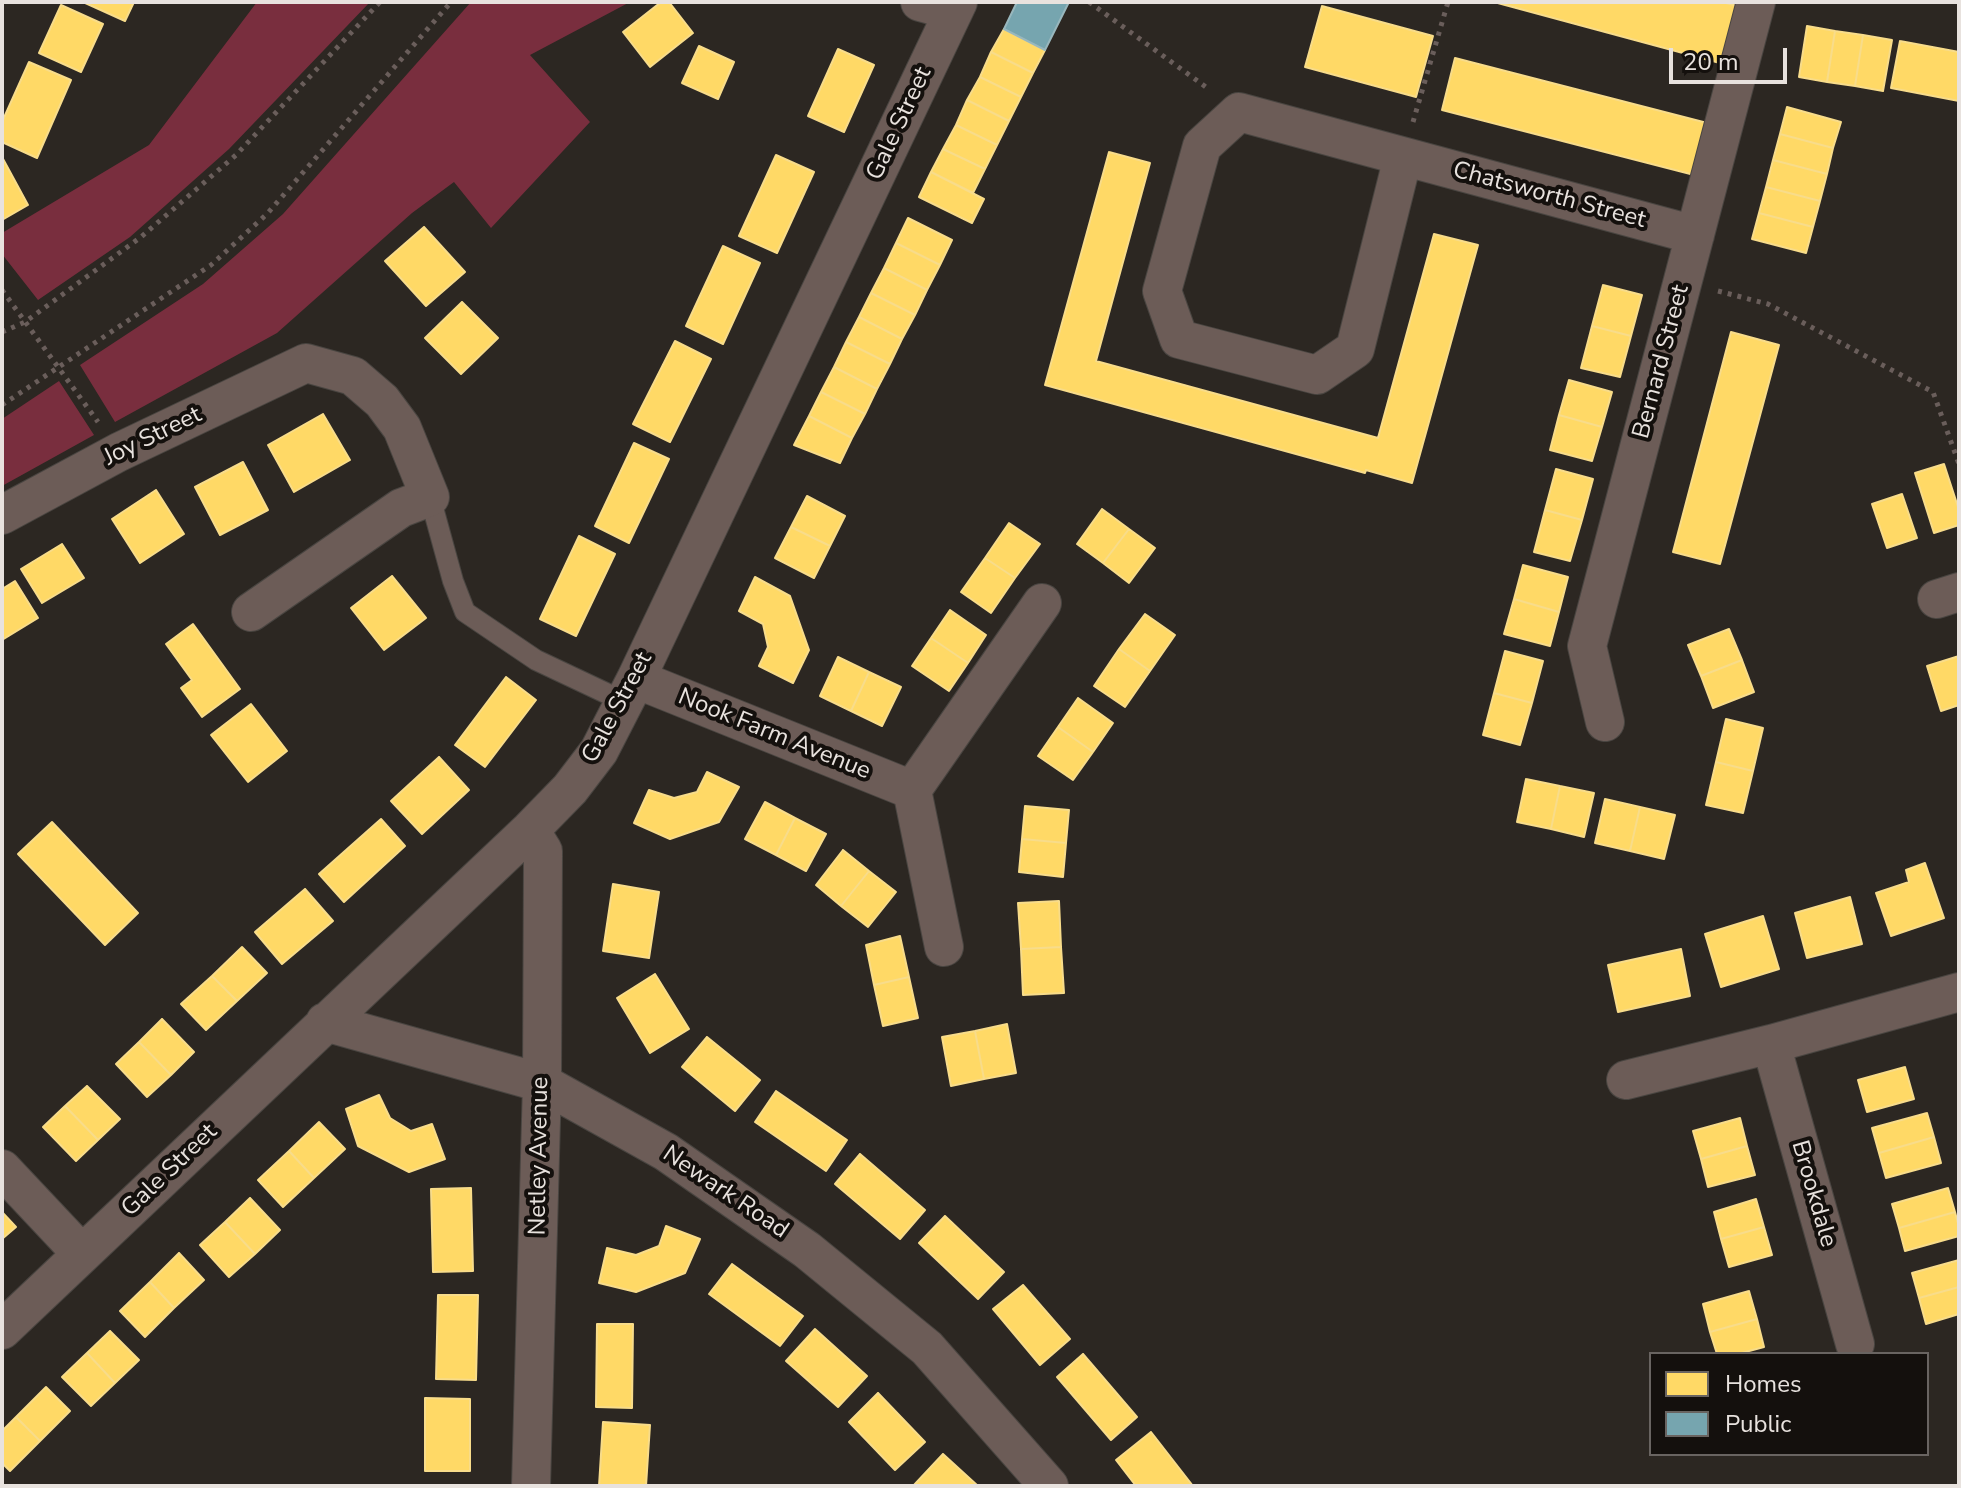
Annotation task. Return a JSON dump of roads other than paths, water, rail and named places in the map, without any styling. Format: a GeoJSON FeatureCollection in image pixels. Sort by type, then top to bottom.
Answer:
{"type":"FeatureCollection","features":[{"type":"Feature","properties":{"kind":"street","name":"Bernard Street"},"geometry":{"type":"LineString","coordinates":[[1605,722],[1587,646],[1756,2]]}},
{"type":"Feature","properties":{"kind":"street","name":"Gale Street"},"geometry":{"type":"LineString","coordinates":[[2,1330],[530,830],[570,789],[599,751],[630,690],[944,5]]}},
{"type":"Feature","properties":{"kind":"street","name":"Chatsworth Street"},"geometry":{"type":"LineString","coordinates":[[1403,157],[1355,349],[1317,375],[1179,339],[1162,291],[1202,146],[1239,112],[1695,235]]}},
{"type":"Feature","properties":{"kind":"street","name":"Joy Street"},"geometry":{"type":"LineString","coordinates":[[2,515],[119,452],[306,363],[353,376],[382,401],[402,428],[430,497]]}},
{"type":"Feature","properties":{"kind":"street"},"geometry":{"type":"LineString","coordinates":[[251,612],[401,508],[430,497]]}},
{"type":"Feature","properties":{"kind":"street"},"geometry":{"type":"LineString","coordinates":[[944,947],[912,790],[1042,603]]}},
{"type":"Feature","properties":{"kind":"street","name":"Nook Farm Avenue"},"geometry":{"type":"LineString","coordinates":[[630,690],[912,790]]}},
{"type":"Feature","properties":{"kind":"street","name":"Netley Avenue"},"geometry":{"type":"LineString","coordinates":[[530,830],[543,851],[542,1083],[531,1486]]}},
{"type":"Feature","properties":{"kind":"street"},"geometry":{"type":"LineString","coordinates":[[1626,1080],[1959,992]]}},
{"type":"Feature","properties":{"kind":"street","name":"Newark Road"},"geometry":{"type":"LineString","coordinates":[[325,1022],[542,1083],[666,1152],[807,1250],[927,1348],[1049,1486]]}},
{"type":"Feature","properties":{"kind":"street","name":"Brookdale"},"geometry":{"type":"LineString","coordinates":[[1771,1044],[1855,1344]]}},
{"type":"Feature","properties":{"kind":"street"},"geometry":{"type":"LineString","coordinates":[[2,1169],[82,1254]]}},
{"type":"Feature","properties":{"kind":"lane"},"geometry":{"type":"LineString","coordinates":[[430,497],[453,581],[465,612],[536,660],[630,690]]}}]}
